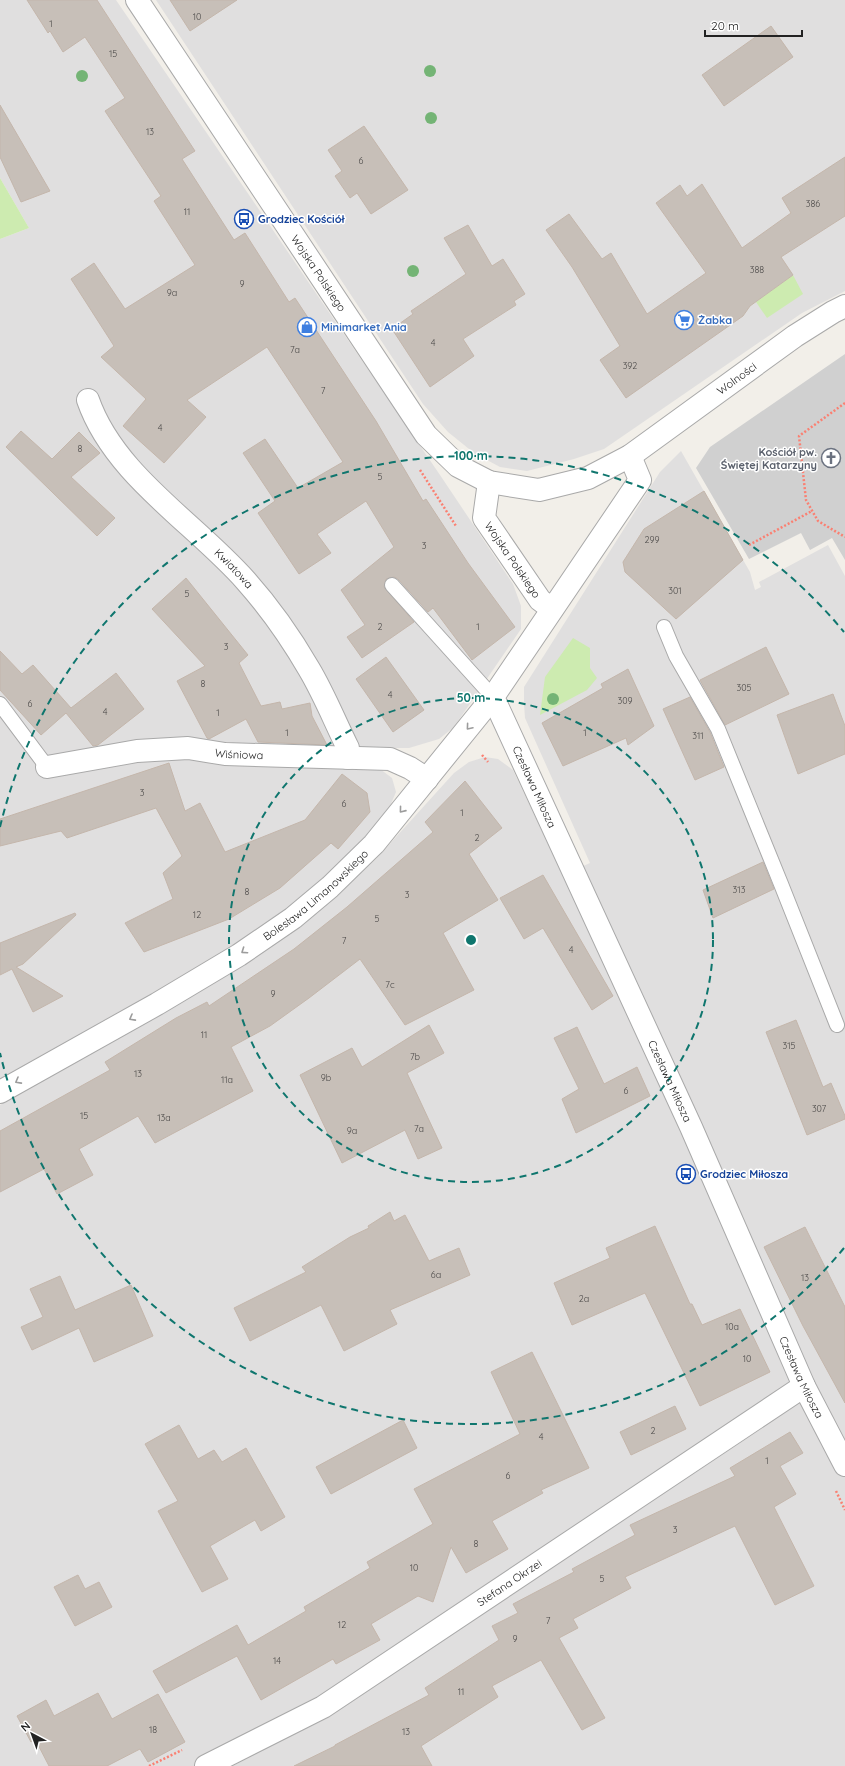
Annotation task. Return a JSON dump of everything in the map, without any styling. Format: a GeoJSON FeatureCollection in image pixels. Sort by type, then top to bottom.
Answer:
{"type":"FeatureCollection","features":[{"type":"Feature","properties":{"kind":"street","name":"Wojska Polskiego"},"geometry":{"type":"LineString","coordinates":[[137,0],[271,204],[426,435],[458,466],[489,482],[484,518],[540,600],[552,609]]}},
{"type":"Feature","properties":{"kind":"street","name":"Wolności"},"geometry":{"type":"LineString","coordinates":[[489,482],[539,490],[588,478],[630,456],[795,336],[845,306]]}},
{"type":"Feature","properties":{"kind":"street","name":"Kwiatowa"},"geometry":{"type":"LineString","coordinates":[[88,400],[103,435],[133,472],[245,580],[278,619],[310,670],[348,748],[348,758]]}},
{"type":"Feature","properties":{"kind":"street"},"geometry":{"type":"LineString","coordinates":[[552,609],[640,480],[630,456]]}},
{"type":"Feature","properties":{"kind":"street","name":"Bolesława Limanowskiego"},"geometry":{"type":"LineString","coordinates":[[0,1092],[157,1004],[239,955],[292,918],[330,887],[374,844],[427,779],[493,696],[552,609]]}},
{"type":"Feature","properties":{"kind":"street","name":"Czesława Miłosza"},"geometry":{"type":"LineString","coordinates":[[493,696],[691,1127],[804,1386],[845,1465]]}},
{"type":"Feature","properties":{"kind":"street","name":"Wiśniowa"},"geometry":{"type":"LineString","coordinates":[[47,767],[159,749],[188,748],[225,754],[390,759],[410,768],[427,779]]}},
{"type":"Feature","properties":{"kind":"street","name":"Stefana Okrzei"},"geometry":{"type":"LineString","coordinates":[[206,1766],[323,1706],[804,1386]]}},
{"type":"Feature","properties":{"kind":"lane"},"geometry":{"type":"LineString","coordinates":[[392,584],[493,696]]}},
{"type":"Feature","properties":{"kind":"lane"},"geometry":{"type":"LineString","coordinates":[[664,627],[676,656],[718,729],[782,884],[837,1025]]}},
{"type":"Feature","properties":{"kind":"lane"},"geometry":{"type":"LineString","coordinates":[[0,704],[47,767]]}},
{"type":"Feature","properties":{"kind":"path"},"geometry":{"type":"LineString","coordinates":[[845,403],[799,436],[806,500],[818,521],[845,537]]}},
{"type":"Feature","properties":{"kind":"path"},"geometry":{"type":"LineString","coordinates":[[416,464],[459,530]]}},
{"type":"Feature","properties":{"kind":"path"},"geometry":{"type":"LineString","coordinates":[[749,545],[812,511]]}},
{"type":"Feature","properties":{"kind":"shaded area"},"geometry":{"type":"Polygon","coordinates":[[[0,0],[116,0],[513,584],[521,606],[521,629],[454,727],[439,739],[409,748],[379,748],[380,769],[392,778],[396,792],[382,825],[316,891],[208,966],[0,1086],[0,239],[29,228],[0,178],[0,0]]]}},
{"type":"Feature","properties":{"kind":"shaded area"},"geometry":{"type":"Polygon","coordinates":[[[156,0],[845,0],[845,291],[802,313],[604,449],[574,459],[527,471],[500,467],[474,453],[448,432],[423,404],[156,0]]]}},
{"type":"Feature","properties":{"kind":"shaded area"},"geometry":{"type":"Polygon","coordinates":[[[845,354],[845,560],[832,538],[810,550],[801,533],[749,559],[696,468],[710,447],[845,354]]]}},
{"type":"Feature","properties":{"kind":"shaded area"},"geometry":{"type":"Polygon","coordinates":[[[681,451],[750,572],[755,590],[761,587],[759,582],[828,545],[845,576],[845,1766],[0,1766],[0,1105],[222,975],[327,903],[376,859],[454,773],[469,762],[485,757],[498,759],[513,770],[563,875],[590,863],[525,718],[524,687],[660,472],[681,451]]]}},
{"type":"Feature","properties":{"kind":"green space"},"geometry":{"type":"Polygon","coordinates":[[[0,178],[29,228],[0,239],[0,178]]]}},
{"type":"Feature","properties":{"kind":"green space"},"geometry":{"type":"Polygon","coordinates":[[[793,275],[803,294],[767,318],[756,302],[793,275]]]}},
{"type":"Feature","properties":{"kind":"green space"},"geometry":{"type":"Polygon","coordinates":[[[573,638],[590,648],[590,668],[597,678],[587,690],[540,715],[545,677],[573,638]]]}},
{"type":"Feature","properties":{"kind":"building"},"geometry":{"type":"Polygon","coordinates":[[[27,0],[97,0],[195,151],[182,159],[234,240],[245,233],[289,302],[295,298],[376,421],[423,501],[426,499],[468,563],[515,627],[472,660],[433,608],[428,612],[398,579],[394,577],[386,579],[384,587],[414,622],[362,658],[347,637],[365,625],[341,590],[394,547],[366,501],[317,534],[331,553],[299,574],[258,513],[275,501],[243,453],[265,439],[298,488],[343,462],[267,347],[187,400],[206,417],[164,463],[123,426],[146,399],[101,357],[114,346],[71,279],[94,263],[125,309],[195,265],[154,201],[161,196],[105,111],[125,98],[85,37],[63,52],[50,31],[48,33],[27,0]]]}},
{"type":"Feature","properties":{"kind":"building"},"geometry":{"type":"Polygon","coordinates":[[[170,0],[237,0],[190,31],[170,0]]]}},
{"type":"Feature","properties":{"kind":"building"},"geometry":{"type":"Polygon","coordinates":[[[771,26],[793,57],[724,106],[702,75],[771,26]]]}},
{"type":"Feature","properties":{"kind":"building"},"geometry":{"type":"Polygon","coordinates":[[[0,105],[50,191],[21,202],[0,157],[0,105]]]}},
{"type":"Feature","properties":{"kind":"building"},"geometry":{"type":"Polygon","coordinates":[[[364,126],[408,190],[371,214],[357,193],[350,198],[335,176],[342,171],[328,150],[364,126]]]}},
{"type":"Feature","properties":{"kind":"building"},"geometry":{"type":"Polygon","coordinates":[[[845,157],[845,216],[781,257],[793,275],[750,306],[743,316],[626,398],[600,360],[620,346],[572,267],[546,230],[569,214],[602,259],[611,253],[647,314],[706,273],[656,203],[680,185],[687,196],[702,184],[742,248],[791,213],[782,198],[845,157]]]}},
{"type":"Feature","properties":{"kind":"building"},"geometry":{"type":"Polygon","coordinates":[[[468,225],[492,266],[503,259],[525,294],[514,301],[516,305],[463,339],[474,356],[430,387],[392,329],[413,314],[411,311],[466,274],[444,238],[468,225]]]}},
{"type":"Feature","properties":{"kind":"building"},"geometry":{"type":"Polygon","coordinates":[[[21,431],[52,459],[79,432],[100,453],[71,477],[115,518],[97,536],[6,447],[21,431]]]}},
{"type":"Feature","properties":{"kind":"building"},"geometry":{"type":"Polygon","coordinates":[[[704,491],[743,560],[676,619],[625,572],[623,562],[644,529],[704,491]]]}},
{"type":"Feature","properties":{"kind":"building"},"geometry":{"type":"Polygon","coordinates":[[[186,578],[248,655],[239,663],[261,706],[280,702],[282,709],[310,703],[312,716],[327,745],[258,742],[246,719],[209,739],[207,738],[177,681],[205,666],[152,609],[186,578]]]}},
{"type":"Feature","properties":{"kind":"building"},"geometry":{"type":"Polygon","coordinates":[[[766,647],[789,694],[725,725],[700,680],[766,647]]]}},
{"type":"Feature","properties":{"kind":"building"},"geometry":{"type":"Polygon","coordinates":[[[0,651],[22,674],[33,665],[71,708],[116,673],[144,709],[98,745],[93,746],[66,713],[41,735],[0,690],[0,651]]]}},
{"type":"Feature","properties":{"kind":"building"},"geometry":{"type":"Polygon","coordinates":[[[386,657],[424,710],[393,732],[356,679],[386,657]]]}},
{"type":"Feature","properties":{"kind":"building"},"geometry":{"type":"Polygon","coordinates":[[[628,669],[654,726],[628,745],[626,738],[563,766],[542,723],[603,688],[601,684],[628,669]]]}},
{"type":"Feature","properties":{"kind":"building"},"geometry":{"type":"Polygon","coordinates":[[[833,694],[845,726],[845,754],[798,774],[777,715],[833,694]]]}},
{"type":"Feature","properties":{"kind":"building"},"geometry":{"type":"Polygon","coordinates":[[[690,697],[710,732],[724,767],[695,780],[663,709],[690,697]]]}},
{"type":"Feature","properties":{"kind":"building"},"geometry":{"type":"Polygon","coordinates":[[[169,763],[185,811],[200,803],[225,852],[305,820],[342,774],[367,793],[370,812],[338,849],[331,843],[280,888],[229,919],[144,952],[125,923],[173,899],[163,873],[182,856],[156,808],[67,838],[61,831],[0,846],[0,819],[169,763]]]}},
{"type":"Feature","properties":{"kind":"building"},"geometry":{"type":"Polygon","coordinates":[[[465,781],[502,828],[469,854],[498,900],[443,933],[474,990],[405,1025],[360,959],[270,1026],[231,1047],[253,1091],[155,1143],[138,1116],[79,1149],[93,1175],[57,1194],[44,1169],[0,1192],[0,1131],[110,1070],[105,1062],[176,1018],[207,1002],[209,1006],[294,949],[347,907],[433,832],[425,822],[465,781]]]}},
{"type":"Feature","properties":{"kind":"building"},"geometry":{"type":"Polygon","coordinates":[[[763,862],[774,889],[713,918],[703,890],[763,862]]]}},
{"type":"Feature","properties":{"kind":"building"},"geometry":{"type":"Polygon","coordinates":[[[543,875],[613,996],[592,1010],[543,928],[524,939],[500,898],[543,875]]]}},
{"type":"Feature","properties":{"kind":"building"},"geometry":{"type":"Polygon","coordinates":[[[75,913],[76,915],[23,964],[16,967],[63,996],[33,1012],[12,969],[0,975],[0,943],[75,913]]]}},
{"type":"Feature","properties":{"kind":"building"},"geometry":{"type":"Polygon","coordinates":[[[796,1020],[823,1087],[831,1083],[845,1116],[845,1119],[807,1135],[766,1032],[796,1020]]]}},
{"type":"Feature","properties":{"kind":"building"},"geometry":{"type":"Polygon","coordinates":[[[429,1025],[444,1053],[407,1073],[442,1148],[418,1159],[405,1130],[342,1163],[300,1075],[352,1048],[362,1067],[429,1025]]]}},
{"type":"Feature","properties":{"kind":"building"},"geometry":{"type":"Polygon","coordinates":[[[577,1027],[604,1084],[637,1067],[650,1096],[576,1133],[562,1099],[579,1089],[554,1038],[577,1027]]]}},
{"type":"Feature","properties":{"kind":"building"},"geometry":{"type":"Polygon","coordinates":[[[390,1212],[394,1221],[405,1215],[429,1261],[459,1248],[470,1275],[390,1310],[397,1324],[344,1351],[321,1305],[250,1341],[234,1308],[306,1272],[302,1267],[350,1237],[369,1228],[368,1226],[390,1212]]]}},
{"type":"Feature","properties":{"kind":"building"},"geometry":{"type":"Polygon","coordinates":[[[655,1226],[690,1304],[692,1304],[702,1325],[740,1309],[770,1372],[700,1406],[645,1293],[572,1325],[554,1283],[610,1258],[606,1248],[655,1226]]]}},
{"type":"Feature","properties":{"kind":"building"},"geometry":{"type":"Polygon","coordinates":[[[805,1227],[845,1307],[845,1403],[803,1326],[764,1247],[805,1227]]]}},
{"type":"Feature","properties":{"kind":"building"},"geometry":{"type":"Polygon","coordinates":[[[60,1276],[75,1310],[131,1285],[153,1336],[94,1362],[79,1328],[32,1350],[21,1327],[43,1317],[30,1289],[60,1276]]]}},
{"type":"Feature","properties":{"kind":"building"},"geometry":{"type":"Polygon","coordinates":[[[532,1352],[589,1468],[541,1490],[543,1493],[492,1521],[508,1549],[466,1573],[451,1547],[433,1602],[418,1596],[371,1624],[380,1640],[336,1664],[333,1659],[261,1700],[237,1656],[166,1693],[153,1671],[237,1625],[248,1645],[306,1611],[304,1607],[370,1568],[367,1562],[433,1524],[414,1489],[520,1434],[491,1372],[532,1352]]]}},
{"type":"Feature","properties":{"kind":"building"},"geometry":{"type":"Polygon","coordinates":[[[675,1406],[686,1429],[631,1455],[620,1432],[675,1406]]]}},
{"type":"Feature","properties":{"kind":"building"},"geometry":{"type":"Polygon","coordinates":[[[403,1420],[417,1448],[331,1494],[316,1467],[403,1420]]]}},
{"type":"Feature","properties":{"kind":"building"},"geometry":{"type":"Polygon","coordinates":[[[179,1425],[198,1459],[214,1450],[222,1462],[246,1448],[285,1517],[261,1531],[255,1520],[210,1546],[228,1579],[202,1592],[158,1511],[178,1501],[145,1444],[179,1425]]]}},
{"type":"Feature","properties":{"kind":"building"},"geometry":{"type":"Polygon","coordinates":[[[790,1432],[803,1453],[780,1466],[796,1494],[774,1507],[814,1586],[775,1605],[735,1526],[625,1577],[631,1588],[573,1619],[578,1628],[559,1638],[605,1718],[582,1730],[541,1660],[492,1686],[498,1697],[421,1746],[432,1766],[294,1766],[335,1746],[429,1695],[425,1688],[499,1640],[492,1626],[518,1613],[513,1604],[574,1572],[572,1569],[635,1535],[630,1525],[735,1476],[730,1468],[790,1432]]]}},
{"type":"Feature","properties":{"kind":"building"},"geometry":{"type":"Polygon","coordinates":[[[78,1575],[85,1589],[99,1582],[112,1607],[75,1626],[54,1587],[78,1575]]]}},
{"type":"Feature","properties":{"kind":"building"},"geometry":{"type":"Polygon","coordinates":[[[98,1693],[112,1719],[158,1694],[185,1742],[148,1762],[140,1749],[107,1766],[49,1766],[35,1739],[31,1742],[17,1716],[46,1700],[54,1716],[98,1693]]]}},
{"type":"Feature","properties":{"kind":"place","name":"Grodziec Kościół"},"geometry":{"type":"Point","coordinates":[244,219]}},
{"type":"Feature","properties":{"kind":"place","name":"Żabka"},"geometry":{"type":"Point","coordinates":[684,320]}},
{"type":"Feature","properties":{"kind":"place","name":"Minimarket Ania"},"geometry":{"type":"Point","coordinates":[307,327]}},
{"type":"Feature","properties":{"kind":"place","name":"Kościół pw. Świętej Katarzyny"},"geometry":{"type":"Point","coordinates":[831,458]}},
{"type":"Feature","properties":{"kind":"place","name":"Grodziec Miłosza"},"geometry":{"type":"Point","coordinates":[686,1174]}}]}
